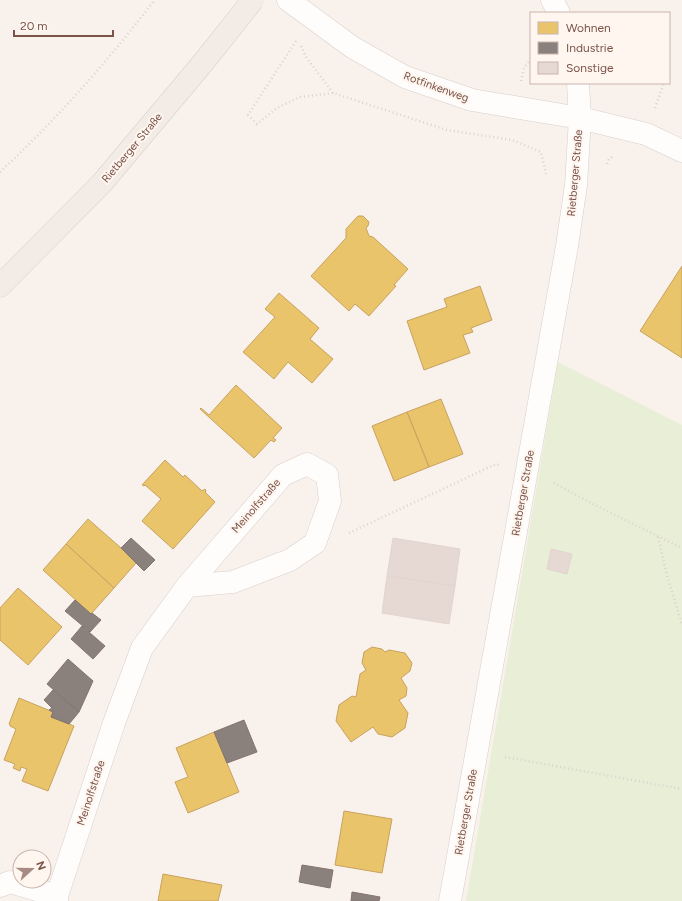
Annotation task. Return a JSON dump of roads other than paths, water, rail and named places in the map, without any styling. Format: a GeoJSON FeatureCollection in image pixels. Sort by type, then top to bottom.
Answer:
{"type":"FeatureCollection","features":[{"type":"Feature","properties":{"kind":"main road","name":"Rietberger Straße"},"geometry":{"type":"LineString","coordinates":[[0,286],[102,183],[202,64],[253,0]]}},
{"type":"Feature","properties":{"kind":"street","name":"Rotfinkenweg"},"geometry":{"type":"LineString","coordinates":[[288,0],[352,47],[405,76],[472,100],[580,118],[646,134],[682,151]]}},
{"type":"Feature","properties":{"kind":"street"},"geometry":{"type":"LineString","coordinates":[[552,0],[558,12]]}},
{"type":"Feature","properties":{"kind":"street","name":"Rietberger Straße"},"geometry":{"type":"LineString","coordinates":[[450,901],[569,233],[576,185],[580,118],[578,84]]}},
{"type":"Feature","properties":{"kind":"street","name":"Meinolfstraße"},"geometry":{"type":"LineString","coordinates":[[0,886],[10,882],[57,899],[114,723],[142,648],[187,586],[283,475],[307,464],[327,475],[330,501],[315,543],[290,560],[233,582],[187,586]]}}]}
